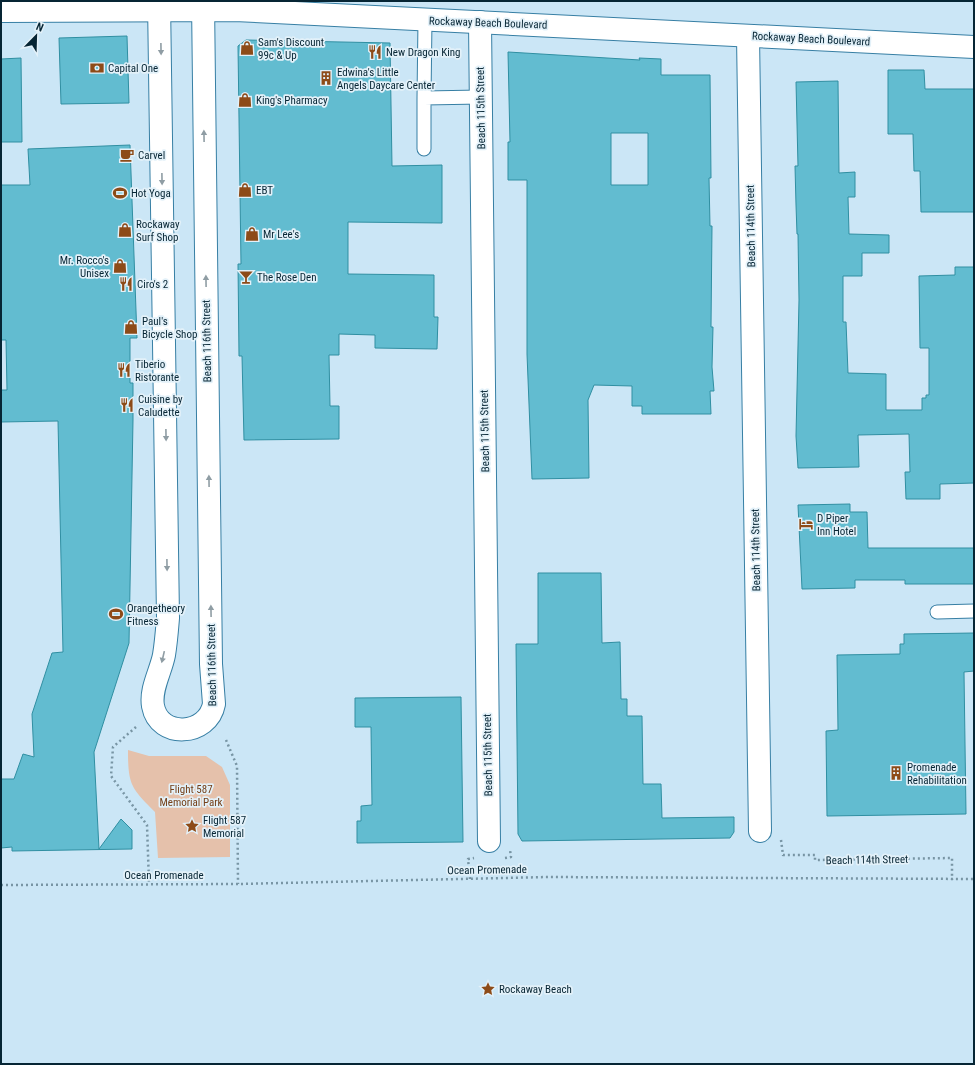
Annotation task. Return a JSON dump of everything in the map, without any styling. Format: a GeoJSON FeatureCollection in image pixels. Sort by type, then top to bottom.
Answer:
{"type":"FeatureCollection","features":[{"type":"Feature","properties":{"kind":"street","name":"Beach 116th Street"},"geometry":{"type":"LineString","coordinates":[[159,6],[168,618],[164,655],[154,689],[153,704],[154,710],[161,721],[180,730],[193,729],[206,721],[213,710],[214,704],[212,664],[203,6]]}},
{"type":"Feature","properties":{"kind":"street","name":"Rockaway Beach Boulevard"},"geometry":{"type":"LineString","coordinates":[[1,11],[203,6],[425,20],[974,47]]}},
{"type":"Feature","properties":{"kind":"street","name":"Beach 115th Street"},"geometry":{"type":"LineString","coordinates":[[480,22],[489,841]]}},
{"type":"Feature","properties":{"kind":"street","name":"Beach 114th Street"},"geometry":{"type":"LineString","coordinates":[[748,36],[760,831]]}},
{"type":"Feature","properties":{"kind":"lane"},"geometry":{"type":"LineString","coordinates":[[424,150],[425,20]]}},
{"type":"Feature","properties":{"kind":"lane"},"geometry":{"type":"LineString","coordinates":[[424,98],[481,97]]}},
{"type":"Feature","properties":{"kind":"lane"},"geometry":{"type":"LineString","coordinates":[[937,612],[974,611]]}},
{"type":"Feature","properties":{"kind":"path"},"geometry":{"type":"LineString","coordinates":[[136,726],[113,747],[111,776],[146,825],[149,883]]}},
{"type":"Feature","properties":{"kind":"path"},"geometry":{"type":"LineString","coordinates":[[226,740],[237,766],[238,884]]}},
{"type":"Feature","properties":{"kind":"path","name":"Beach 114th Street"},"geometry":{"type":"LineString","coordinates":[[760,831],[782,841],[783,855],[815,855],[815,860],[952,858],[952,880]]}},
{"type":"Feature","properties":{"kind":"path","name":"Ocean Promenade"},"geometry":{"type":"LineString","coordinates":[[1,885],[149,883],[238,884],[548,877],[974,879]]}},
{"type":"Feature","properties":{"kind":"green space","name":"Flight 587 Memorial Park"},"geometry":{"type":"Polygon","coordinates":[[[128,750],[149,756],[206,756],[222,767],[230,785],[230,857],[158,858],[155,812],[132,785],[129,771],[128,750]]]}},
{"type":"Feature","properties":{"kind":"building"},"geometry":{"type":"Polygon","coordinates":[[[127,36],[129,103],[61,104],[59,38],[127,36]]]}},
{"type":"Feature","properties":{"kind":"building"},"geometry":{"type":"Polygon","coordinates":[[[246,40],[390,43],[392,166],[442,165],[442,223],[348,222],[348,274],[434,275],[434,317],[438,317],[437,349],[375,348],[375,335],[339,334],[339,355],[329,355],[330,406],[339,406],[339,439],[244,440],[242,356],[239,356],[238,264],[241,264],[238,46],[246,40]]]}},
{"type":"Feature","properties":{"kind":"building"},"geometry":{"type":"Polygon","coordinates":[[[508,52],[640,60],[639,58],[661,59],[661,75],[710,75],[711,178],[709,178],[710,226],[712,226],[711,327],[713,327],[712,367],[714,391],[710,391],[711,414],[642,414],[642,406],[632,406],[632,386],[594,385],[588,400],[589,478],[532,479],[527,354],[527,180],[508,180],[508,142],[510,142],[508,52]],[[611,133],[611,185],[648,185],[648,133],[611,133]]]}},
{"type":"Feature","properties":{"kind":"building"},"geometry":{"type":"Polygon","coordinates":[[[21,58],[22,142],[1,142],[1,59],[21,58]]]}},
{"type":"Feature","properties":{"kind":"building"},"geometry":{"type":"Polygon","coordinates":[[[888,70],[924,70],[925,89],[974,89],[974,212],[921,212],[920,171],[914,171],[913,134],[888,134],[888,70]]]}},
{"type":"Feature","properties":{"kind":"building"},"geometry":{"type":"Polygon","coordinates":[[[838,81],[839,173],[855,172],[855,197],[848,197],[849,234],[889,235],[889,253],[862,253],[862,276],[843,276],[843,322],[846,322],[848,373],[886,374],[886,410],[922,410],[922,398],[926,398],[926,395],[929,395],[929,348],[920,348],[919,276],[955,275],[955,267],[974,267],[974,483],[940,484],[940,499],[906,499],[905,472],[910,472],[909,434],[858,435],[859,467],[798,468],[796,436],[799,300],[795,166],[798,166],[796,82],[838,81]]]}},
{"type":"Feature","properties":{"kind":"building"},"geometry":{"type":"Polygon","coordinates":[[[130,145],[137,338],[130,338],[130,383],[133,383],[133,420],[129,643],[94,752],[99,849],[121,819],[132,830],[132,849],[12,851],[12,847],[1,848],[1,779],[14,779],[23,754],[34,757],[32,714],[52,653],[63,652],[58,421],[1,422],[1,390],[7,390],[6,340],[1,340],[1,185],[30,185],[28,149],[130,145]]]}},
{"type":"Feature","properties":{"kind":"building"},"geometry":{"type":"Polygon","coordinates":[[[850,504],[850,512],[867,512],[868,548],[974,548],[974,584],[905,584],[905,580],[855,580],[855,588],[802,589],[798,505],[850,504]]]}},
{"type":"Feature","properties":{"kind":"building"},"geometry":{"type":"Polygon","coordinates":[[[538,573],[601,573],[602,643],[620,642],[621,699],[627,699],[627,716],[642,716],[643,784],[661,784],[662,818],[734,817],[734,832],[730,838],[522,841],[518,834],[516,644],[538,644],[538,573]]]}},
{"type":"Feature","properties":{"kind":"building","name":"Promenade Rehabilitation"},"geometry":{"type":"Polygon","coordinates":[[[974,633],[974,671],[964,672],[966,814],[827,816],[826,731],[838,730],[837,655],[900,654],[900,644],[904,644],[904,634],[974,633]]]}},
{"type":"Feature","properties":{"kind":"building"},"geometry":{"type":"Polygon","coordinates":[[[461,697],[463,842],[357,843],[357,821],[361,821],[361,806],[372,805],[371,727],[355,727],[355,698],[461,697]]]}},
{"type":"Feature","properties":{"kind":"place","name":"Sam's Discount 99c & Up"},"geometry":{"type":"Point","coordinates":[247,48]}},
{"type":"Feature","properties":{"kind":"place","name":"New Dragon King"},"geometry":{"type":"Point","coordinates":[375,52]}},
{"type":"Feature","properties":{"kind":"place","name":"Capital One"},"geometry":{"type":"Point","coordinates":[97,68]}},
{"type":"Feature","properties":{"kind":"place","name":"Edwina's Little Angels Daycare Center"},"geometry":{"type":"Point","coordinates":[326,78]}},
{"type":"Feature","properties":{"kind":"place","name":"King's Pharmacy"},"geometry":{"type":"Point","coordinates":[245,100]}},
{"type":"Feature","properties":{"kind":"place","name":"Carvel"},"geometry":{"type":"Point","coordinates":[127,155]}},
{"type":"Feature","properties":{"kind":"place","name":"EBT"},"geometry":{"type":"Point","coordinates":[245,190]}},
{"type":"Feature","properties":{"kind":"place","name":"Hot Yoga"},"geometry":{"type":"Point","coordinates":[120,193]}},
{"type":"Feature","properties":{"kind":"place","name":"Rockaway Surf Shop"},"geometry":{"type":"Point","coordinates":[125,230]}},
{"type":"Feature","properties":{"kind":"place","name":"Mr Lee's"},"geometry":{"type":"Point","coordinates":[252,234]}},
{"type":"Feature","properties":{"kind":"place","name":"Mr. Rocco's Unisex"},"geometry":{"type":"Point","coordinates":[120,266]}},
{"type":"Feature","properties":{"kind":"place","name":"The Rose Den"},"geometry":{"type":"Point","coordinates":[246,277]}},
{"type":"Feature","properties":{"kind":"place","name":"Ciro's 2"},"geometry":{"type":"Point","coordinates":[126,284]}},
{"type":"Feature","properties":{"kind":"place","name":"Paul's Bicycle Shop"},"geometry":{"type":"Point","coordinates":[131,327]}},
{"type":"Feature","properties":{"kind":"place","name":"Tiberio Ristorante"},"geometry":{"type":"Point","coordinates":[124,370]}},
{"type":"Feature","properties":{"kind":"place","name":"Cuisine by Caludette"},"geometry":{"type":"Point","coordinates":[127,405]}},
{"type":"Feature","properties":{"kind":"place","name":"D Piper Inn Hotel"},"geometry":{"type":"Point","coordinates":[806,524]}},
{"type":"Feature","properties":{"kind":"place","name":"Orangetheory Fitness"},"geometry":{"type":"Point","coordinates":[116,614]}},
{"type":"Feature","properties":{"kind":"place","name":"Promenade Rehabilitation"},"geometry":{"type":"Point","coordinates":[896,773]}},
{"type":"Feature","properties":{"kind":"place","name":"Flight 587 Memorial"},"geometry":{"type":"Point","coordinates":[192,826]}},
{"type":"Feature","properties":{"kind":"place","name":"Rockaway Beach"},"geometry":{"type":"Point","coordinates":[488,989]}}]}
